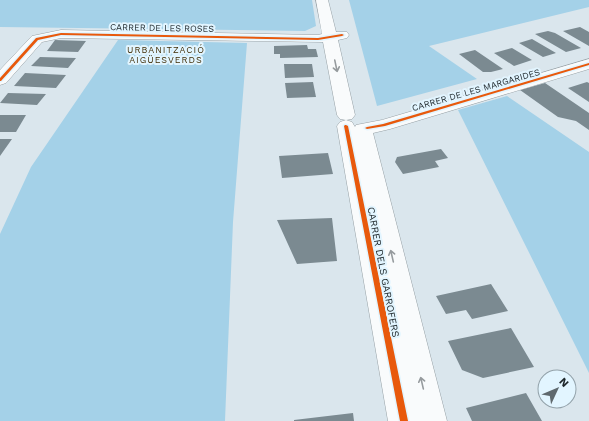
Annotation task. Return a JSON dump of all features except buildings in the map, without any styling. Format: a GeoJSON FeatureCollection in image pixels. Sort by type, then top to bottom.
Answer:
{"type":"FeatureCollection","features":[{"type":"Feature","properties":{"kind":"street","name":"CARRER DELS GARROFERS"},"geometry":{"type":"LineString","coordinates":[[322,0],[333,33],[358,122],[431,421]]}},
{"type":"Feature","properties":{"kind":"street","name":"CARRER DELS GARROFERS"},"geometry":{"type":"LineString","coordinates":[[333,0],[333,33]]}},
{"type":"Feature","properties":{"kind":"street","name":"CARRER DE LES ROSES"},"geometry":{"type":"LineString","coordinates":[[0,65],[25,40],[48,32],[68,28],[310,34],[333,33]]}},
{"type":"Feature","properties":{"kind":"street","name":"CARRER DE LES ROSES"},"geometry":{"type":"LineString","coordinates":[[0,80],[37,39],[61,34],[318,39],[333,33]]}},
{"type":"Feature","properties":{"kind":"street","name":"CARRER DE LES MARGARIDES"},"geometry":{"type":"LineString","coordinates":[[358,122],[589,56]]}},
{"type":"Feature","properties":{"kind":"street","name":"CARRER DE LES MARGARIDES"},"geometry":{"type":"LineString","coordinates":[[358,122],[384,125],[589,64]]}},
{"type":"Feature","properties":{"kind":"street","name":"CARRER DELS GARROFERS"},"geometry":{"type":"LineString","coordinates":[[358,122],[404,421]]}},
{"type":"Feature","properties":{"kind":"shaded area"},"geometry":{"type":"Polygon","coordinates":[[[0,0],[312,0],[316,26],[305,31],[0,27],[0,0]]]}},
{"type":"Feature","properties":{"kind":"shaded area"},"geometry":{"type":"Polygon","coordinates":[[[349,0],[589,0],[589,7],[429,46],[477,79],[377,106],[349,0]]]}},
{"type":"Feature","properties":{"kind":"shaded area"},"geometry":{"type":"Polygon","coordinates":[[[118,40],[247,43],[233,222],[225,421],[0,421],[0,234],[31,167],[118,40]]]}},
{"type":"Feature","properties":{"kind":"shaded area"},"geometry":{"type":"Polygon","coordinates":[[[507,96],[589,152],[589,373],[458,110],[507,96]]]}},
{"type":"Feature","properties":{"kind":"cycle path"},"geometry":{"type":"LineString","coordinates":[[0,80],[37,39],[61,34],[318,39],[342,35]]}},
{"type":"Feature","properties":{"kind":"cycle path"},"geometry":{"type":"LineString","coordinates":[[367,128],[384,125],[589,64]]}},
{"type":"Feature","properties":{"kind":"cycle path"},"geometry":{"type":"LineString","coordinates":[[346,126],[404,421]]}},
{"type":"Feature","properties":{"kind":"district","name":"URBANITZACIÓ AIGÜESVERDS"},"geometry":{"type":"Point","coordinates":[166,56]}}]}
